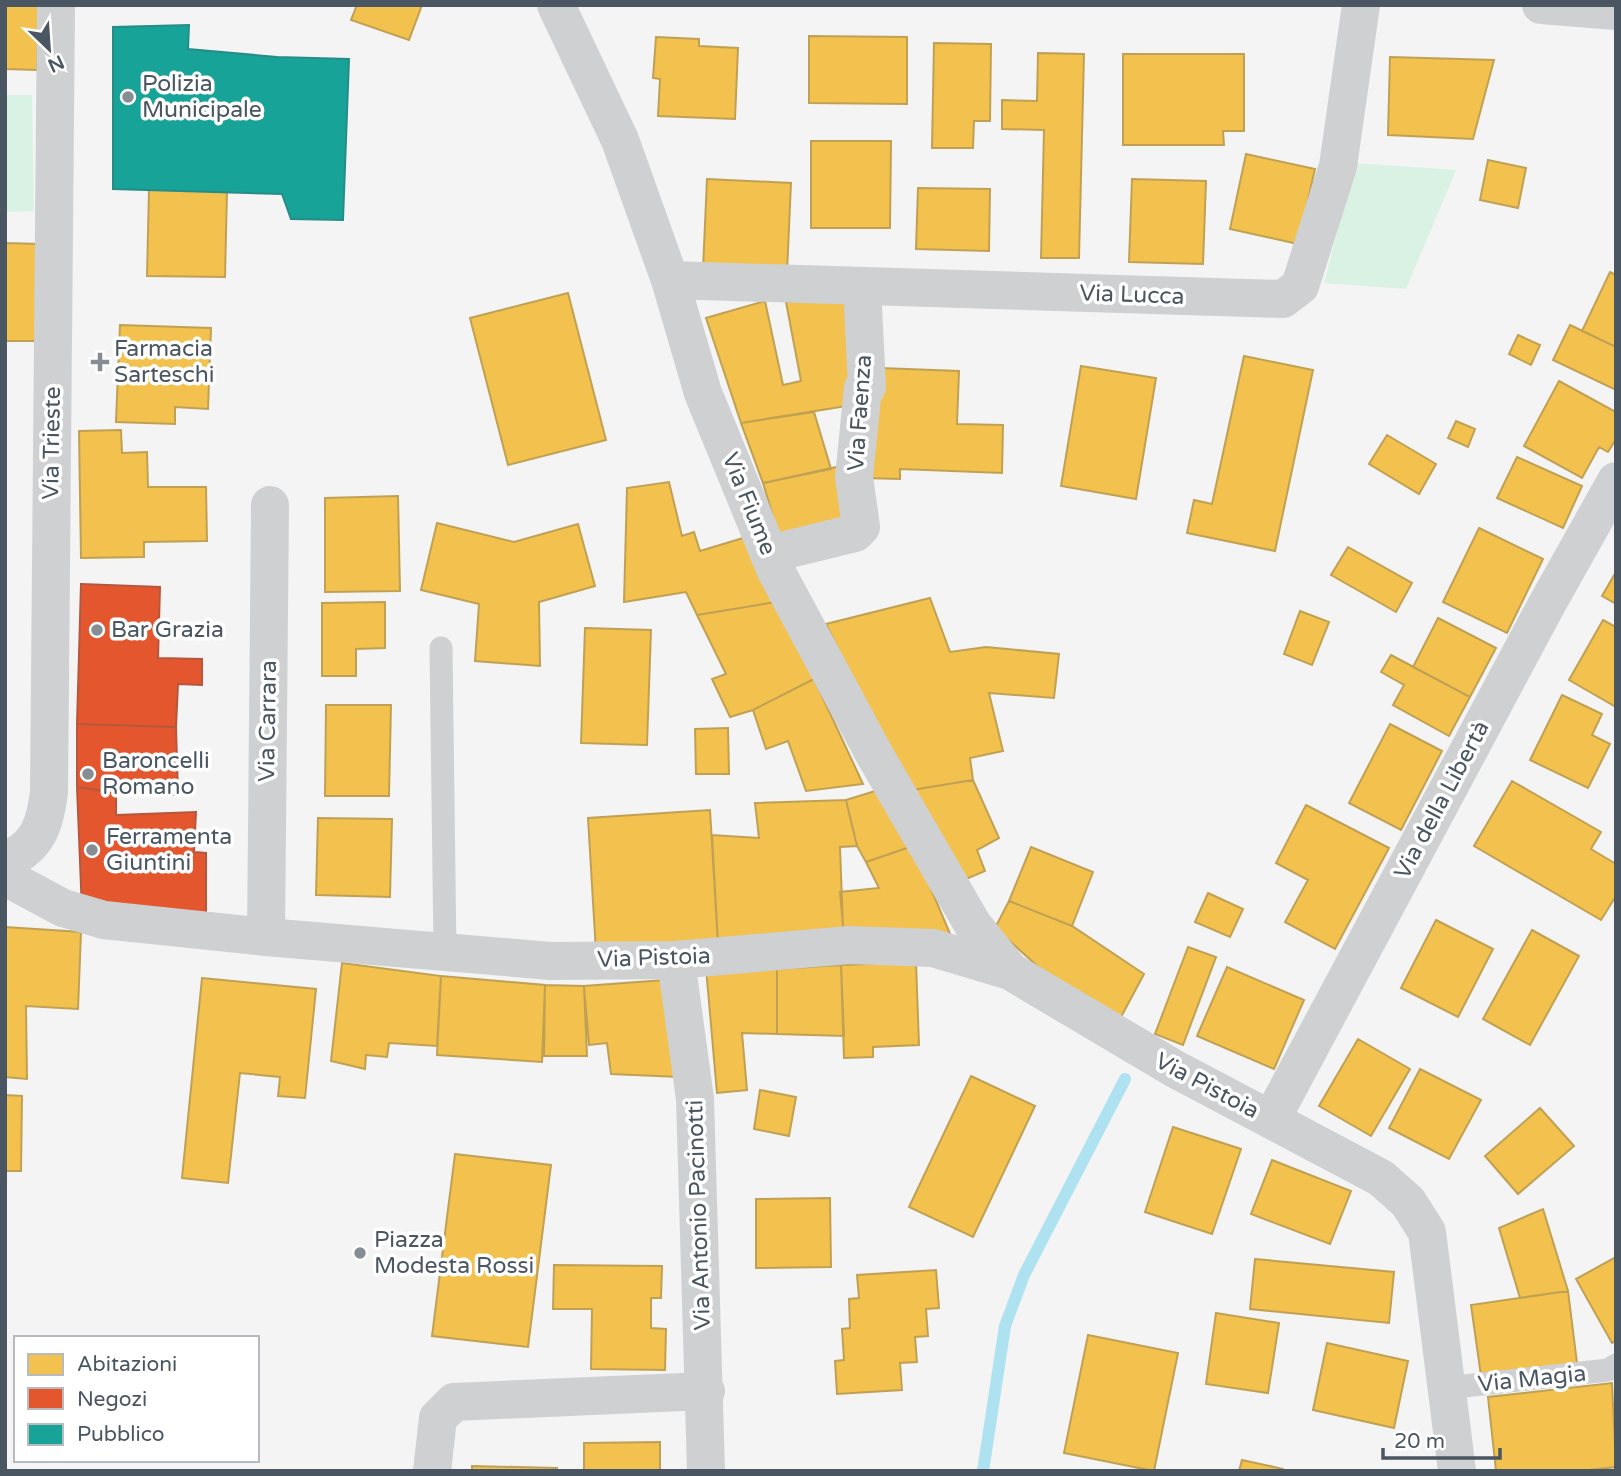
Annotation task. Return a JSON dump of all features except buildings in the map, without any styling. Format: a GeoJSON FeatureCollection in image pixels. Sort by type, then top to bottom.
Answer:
{"type":"FeatureCollection","features":[{"type":"Feature","properties":{"kind":"street","name":"Via Trieste"},"geometry":{"type":"LineString","coordinates":[[5,861],[34,842],[46,817],[49,792],[56,5]]}},
{"type":"Feature","properties":{"kind":"street","name":"Via Fiume"},"geometry":{"type":"LineString","coordinates":[[556,5],[620,140],[670,280],[703,393],[769,554],[900,798],[974,925],[1010,971]]}},
{"type":"Feature","properties":{"kind":"street","name":"Via Lucca"},"geometry":{"type":"LineString","coordinates":[[670,280],[1283,299],[1300,286],[1338,166],[1361,5]]}},
{"type":"Feature","properties":{"kind":"street"},"geometry":{"type":"LineString","coordinates":[[1541,5],[1616,11]]}},
{"type":"Feature","properties":{"kind":"street","name":"Via Faenza"},"geometry":{"type":"LineString","coordinates":[[769,554],[855,533],[861,527],[854,477],[863,388],[867,387],[862,286]]}},
{"type":"Feature","properties":{"kind":"street","name":"Via della Libertà"},"geometry":{"type":"LineString","coordinates":[[1271,1120],[1540,617],[1616,481]]}},
{"type":"Feature","properties":{"kind":"street","name":"Via Carrara"},"geometry":{"type":"LineString","coordinates":[[266,937],[270,505]]}},
{"type":"Feature","properties":{"kind":"street","name":"Via Pistoia"},"geometry":{"type":"LineString","coordinates":[[5,877],[44,900],[80,915],[266,937],[551,961],[676,960],[849,945],[933,947],[1010,971],[1122,1039],[1381,1178],[1408,1202],[1427,1232],[1457,1471]]}},
{"type":"Feature","properties":{"kind":"street","name":"Via Antonio Pacinotti"},"geometry":{"type":"LineString","coordinates":[[676,960],[695,1099],[706,1391],[706,1471]]}},
{"type":"Feature","properties":{"kind":"street"},"geometry":{"type":"LineString","coordinates":[[432,1471],[438,1418],[454,1402],[706,1391]]}},
{"type":"Feature","properties":{"kind":"lane"},"geometry":{"type":"LineString","coordinates":[[441,648],[444,951]]}},
{"type":"Feature","properties":{"kind":"lane","name":"Via Magia"},"geometry":{"type":"LineString","coordinates":[[1447,1388],[1608,1370],[1616,1365]]}},
{"type":"Feature","properties":{"kind":"green space"},"geometry":{"type":"Polygon","coordinates":[[[5,95],[32,95],[34,211],[5,212],[5,95]]]}},
{"type":"Feature","properties":{"kind":"green space"},"geometry":{"type":"Polygon","coordinates":[[[1355,163],[1456,170],[1406,289],[1324,283],[1355,163]]]}},
{"type":"Feature","properties":{"kind":"waterway"},"geometry":{"type":"LineString","coordinates":[[983,1471],[1005,1326],[1024,1275],[1125,1079]]}},
{"type":"Feature","properties":{"kind":"place","name":"Polizia Municipale"},"geometry":{"type":"Point","coordinates":[128,97]}},
{"type":"Feature","properties":{"kind":"place","name":"Farmacia Sarteschi"},"geometry":{"type":"Point","coordinates":[100,362]}},
{"type":"Feature","properties":{"kind":"place","name":"Bar Grazia"},"geometry":{"type":"Point","coordinates":[97,630]}},
{"type":"Feature","properties":{"kind":"place","name":"Baroncelli Romano"},"geometry":{"type":"Point","coordinates":[88,774]}},
{"type":"Feature","properties":{"kind":"place","name":"Ferramenta Giuntini"},"geometry":{"type":"Point","coordinates":[92,850]}},
{"type":"Feature","properties":{"kind":"place","name":"Piazza Modesta Rossi"},"geometry":{"type":"Point","coordinates":[360,1253]}}]}
